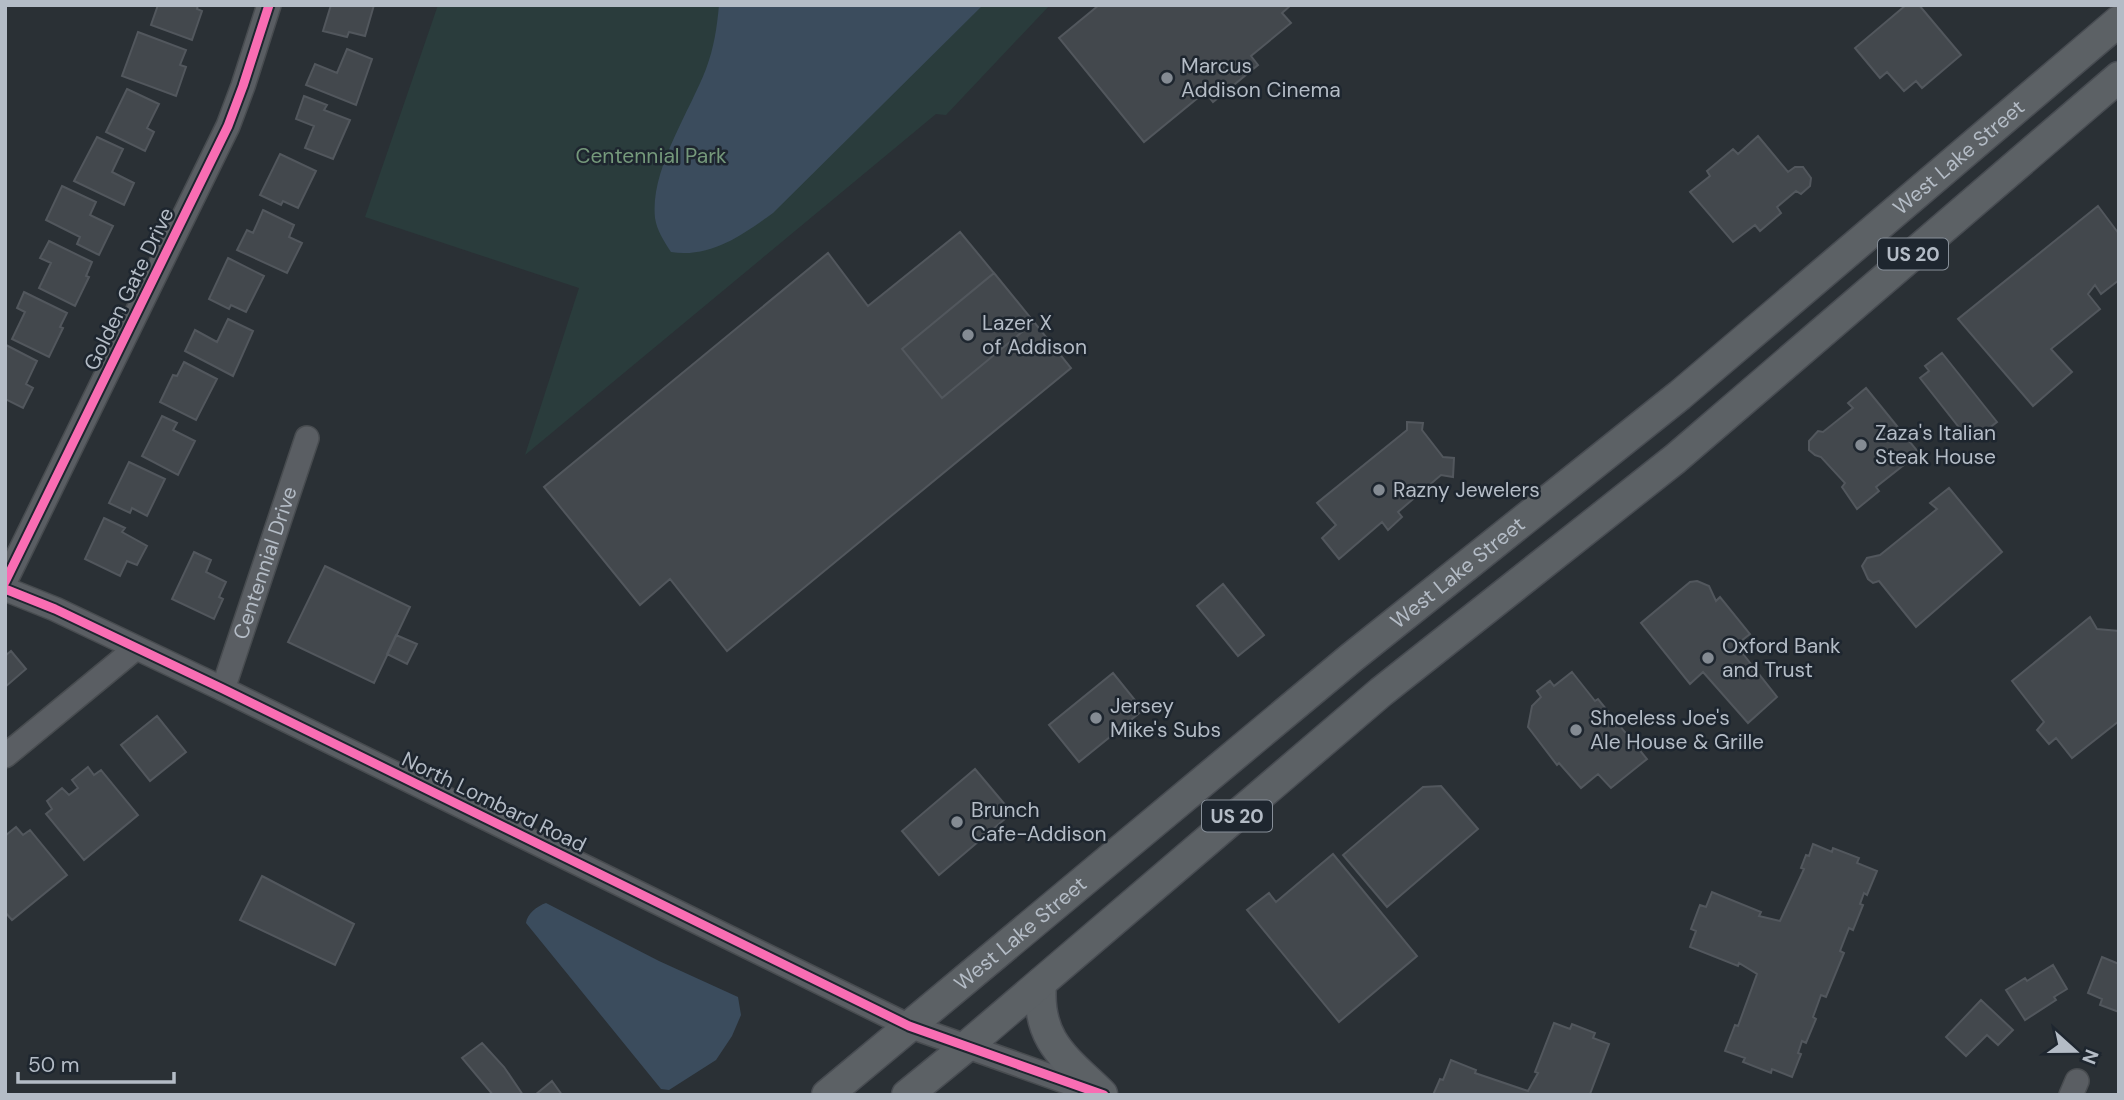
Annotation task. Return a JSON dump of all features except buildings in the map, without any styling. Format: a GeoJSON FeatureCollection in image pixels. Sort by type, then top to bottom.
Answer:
{"type":"FeatureCollection","features":[{"type":"Feature","properties":{"kind":"main road","name":"West Lake Street"},"geometry":{"type":"LineString","coordinates":[[827,1095],[1351,658],[1680,395],[2119,21]]}},
{"type":"Feature","properties":{"kind":"main road","name":"West Lake Street"},"geometry":{"type":"LineString","coordinates":[[907,1095],[1381,692],[1675,459],[2119,78]]}},
{"type":"Feature","properties":{"kind":"main road"},"geometry":{"type":"LineString","coordinates":[[1041,983],[1039,1004],[1049,1037],[1068,1061],[1103,1094]]}},
{"type":"Feature","properties":{"kind":"street","name":"Golden Gate Drive"},"geometry":{"type":"LineString","coordinates":[[5,582],[228,126],[269,5]]}},
{"type":"Feature","properties":{"kind":"street","name":"Centennial Drive"},"geometry":{"type":"LineString","coordinates":[[223,689],[307,438]]}},
{"type":"Feature","properties":{"kind":"street","name":"North Lombard Road"},"geometry":{"type":"LineString","coordinates":[[5,589],[223,689],[909,1026],[1103,1094]]}},
{"type":"Feature","properties":{"kind":"street"},"geometry":{"type":"LineString","coordinates":[[5,756],[136,648]]}},
{"type":"Feature","properties":{"kind":"green space","name":"Centennial Park"},"geometry":{"type":"Polygon","coordinates":[[[438,5],[1050,5],[946,115],[936,114],[525,455],[579,288],[365,217],[438,5]]]}},
{"type":"Feature","properties":{"kind":"water"},"geometry":{"type":"Polygon","coordinates":[[[719,5],[983,5],[773,213],[738,237],[713,248],[699,252],[671,252],[659,232],[655,218],[658,181],[672,142],[709,61],[719,5]]]}},
{"type":"Feature","properties":{"kind":"water"},"geometry":{"type":"Polygon","coordinates":[[[546,903],[659,961],[738,997],[741,1015],[732,1036],[716,1060],[669,1090],[661,1089],[526,923],[533,911],[546,903]]]}},
{"type":"Feature","properties":{"kind":"cycle path"},"geometry":{"type":"LineString","coordinates":[[5,582],[228,126],[269,5]]}},
{"type":"Feature","properties":{"kind":"cycle path"},"geometry":{"type":"LineString","coordinates":[[5,589],[55,609],[223,689],[909,1026],[1104,1095]]}},
{"type":"Feature","properties":{"kind":"place","name":"Marcus Addison Cinema"},"geometry":{"type":"Point","coordinates":[1167,78]}},
{"type":"Feature","properties":{"kind":"place","name":"Lazer X of Addison"},"geometry":{"type":"Point","coordinates":[968,335]}},
{"type":"Feature","properties":{"kind":"place","name":"Zaza's Italian Steak House"},"geometry":{"type":"Point","coordinates":[1861,445]}},
{"type":"Feature","properties":{"kind":"place","name":"Razny Jewelers"},"geometry":{"type":"Point","coordinates":[1379,490]}},
{"type":"Feature","properties":{"kind":"place","name":"Oxford Bank and Trust"},"geometry":{"type":"Point","coordinates":[1708,658]}},
{"type":"Feature","properties":{"kind":"place","name":"Jersey Mike's Subs"},"geometry":{"type":"Point","coordinates":[1096,718]}},
{"type":"Feature","properties":{"kind":"place","name":"Shoeless Joe's Ale House & Grille"},"geometry":{"type":"Point","coordinates":[1576,730]}},
{"type":"Feature","properties":{"kind":"place","name":"Brunch Cafe-Addison"},"geometry":{"type":"Point","coordinates":[957,822]}}]}
